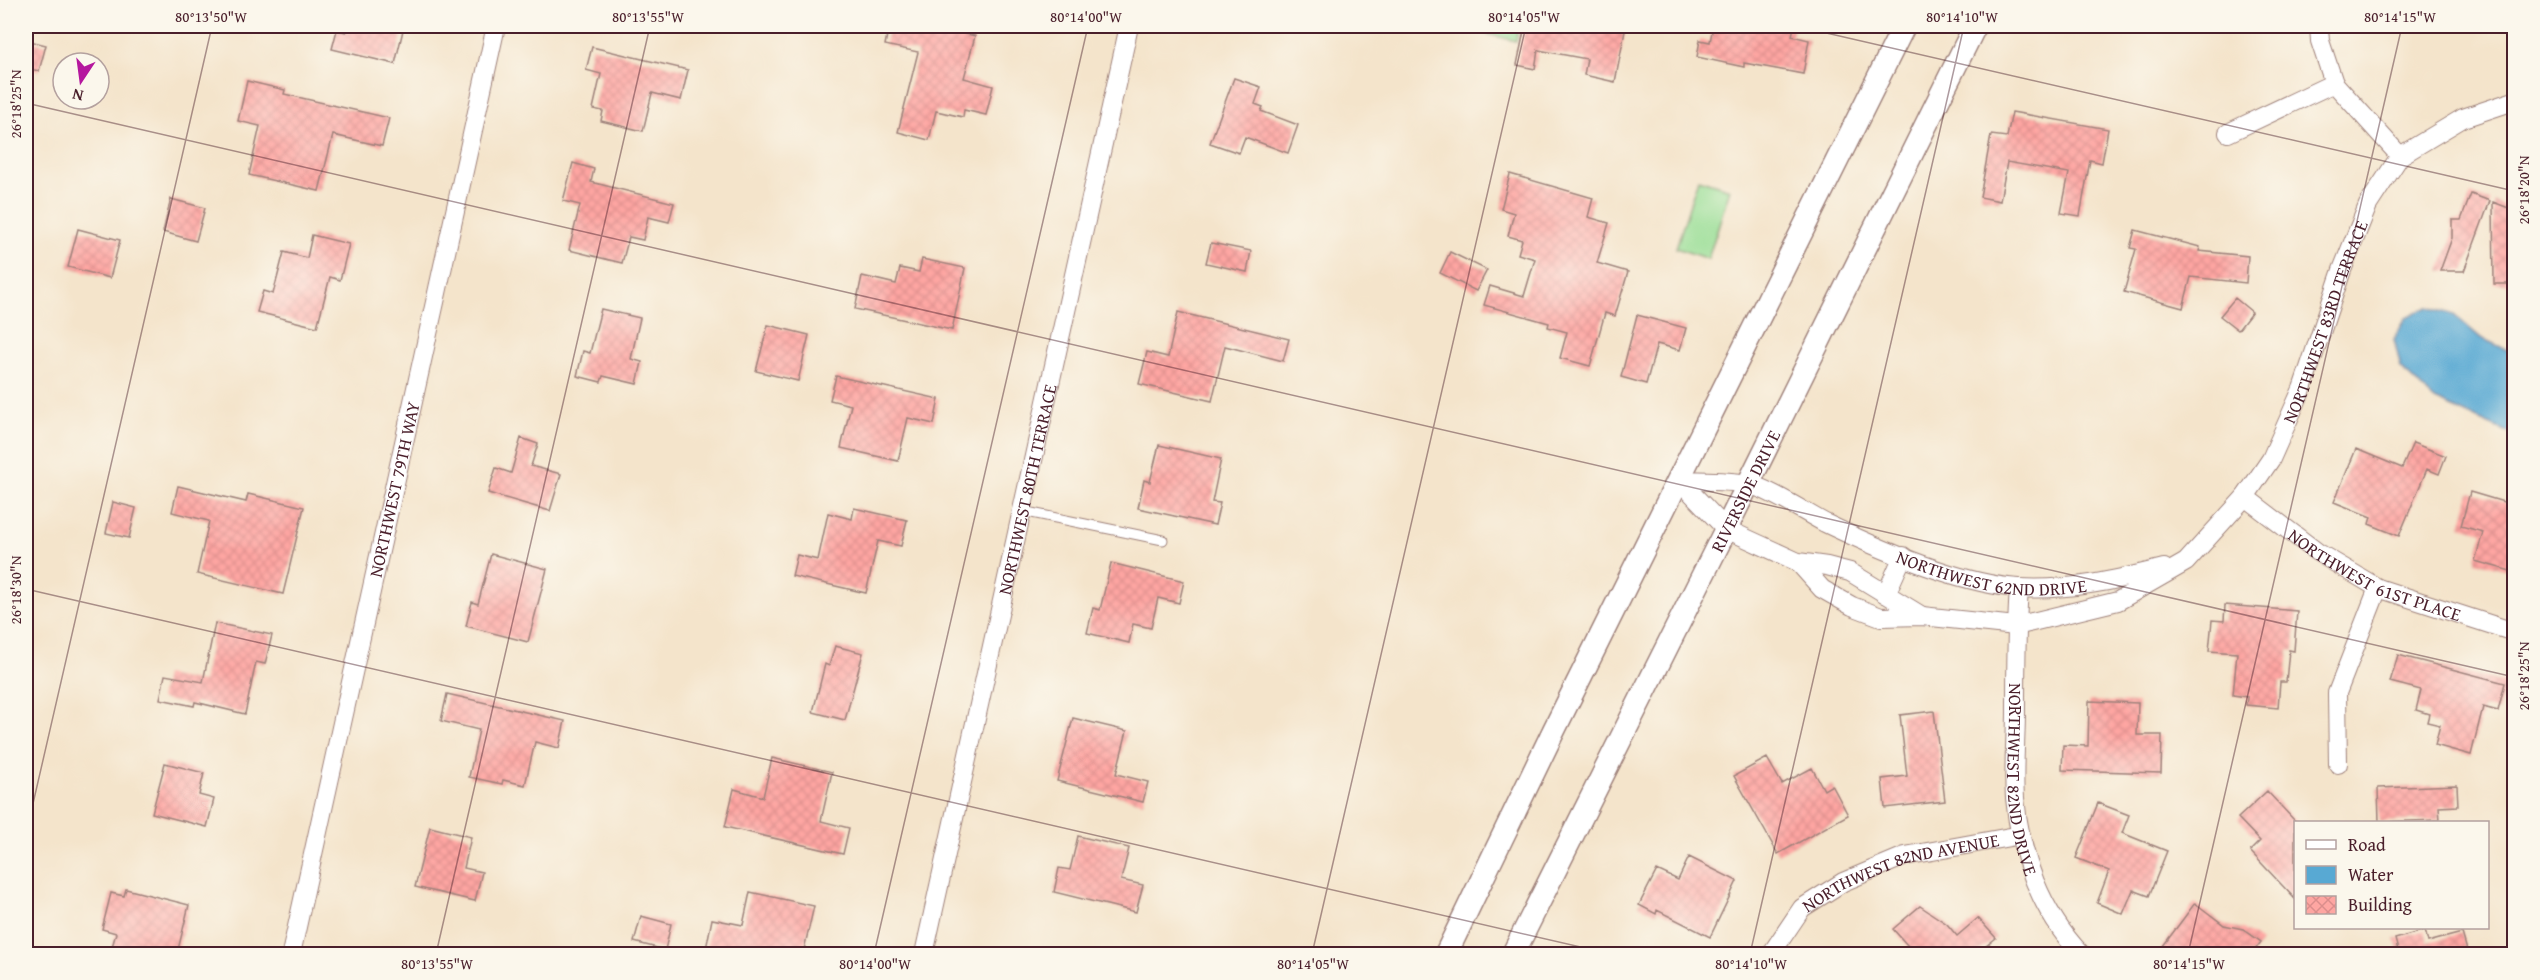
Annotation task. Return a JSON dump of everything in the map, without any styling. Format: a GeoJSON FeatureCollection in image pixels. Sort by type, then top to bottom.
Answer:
{"type":"FeatureCollection","features":[{"type":"Feature","properties":{"kind":"street","name":"NORTHWEST 79TH WAY"},"geometry":{"type":"LineString","coordinates":[[291,954],[496,26]]}},
{"type":"Feature","properties":{"kind":"street","name":"NORTHWEST 80TH TERRACE"},"geometry":{"type":"LineString","coordinates":[[924,954],[1129,26]]}},
{"type":"Feature","properties":{"kind":"street"},"geometry":{"type":"LineString","coordinates":[[1446,954],[1904,26]]}},
{"type":"Feature","properties":{"kind":"street","name":"RIVERSIDE DRIVE"},"geometry":{"type":"LineString","coordinates":[[1513,954],[1749,484],[1975,26]]}},
{"type":"Feature","properties":{"kind":"street"},"geometry":{"type":"LineString","coordinates":[[2319,26],[2320,41],[2334,83],[2400,156],[2463,118],[2514,101]]}},
{"type":"Feature","properties":{"kind":"street"},"geometry":{"type":"LineString","coordinates":[[2228,133],[2334,83]]}},
{"type":"Feature","properties":{"kind":"street","name":"NORTHWEST 83RD TERRACE"},"geometry":{"type":"LineString","coordinates":[[2186,562],[2245,497],[2271,459],[2302,389],[2342,270],[2368,205],[2400,156]]}},
{"type":"Feature","properties":{"kind":"street","name":"NORTHWEST 62ND DRIVE"},"geometry":{"type":"LineString","coordinates":[[1679,480],[1749,484],[1826,524],[1903,556],[1956,575],[2019,588],[2062,587],[2106,582],[2186,562]]}},
{"type":"Feature","properties":{"kind":"street","name":"NORTHWEST 62ND DRIVE"},"geometry":{"type":"LineString","coordinates":[[1679,480],[1726,529],[1798,562],[1850,572],[1922,616]]}},
{"type":"Feature","properties":{"kind":"street","name":"NORTHWEST 61ST PLACE"},"geometry":{"type":"LineString","coordinates":[[2245,497],[2317,552],[2378,588],[2514,632]]}},
{"type":"Feature","properties":{"kind":"street"},"geometry":{"type":"LineString","coordinates":[[1887,594],[1903,556]]}},
{"type":"Feature","properties":{"kind":"street","name":"NORTHWEST 62ND DRIVE"},"geometry":{"type":"LineString","coordinates":[[1798,562],[1822,589],[1852,606],[1881,616],[1922,616],[2016,626],[2118,601],[2186,562]]}},
{"type":"Feature","properties":{"kind":"street","name":"NORTHWEST 82ND DRIVE"},"geometry":{"type":"LineString","coordinates":[[2019,588],[2016,626],[2015,797],[2021,836],[2037,888],[2061,934],[2081,954]]}},
{"type":"Feature","properties":{"kind":"street"},"geometry":{"type":"LineString","coordinates":[[2338,764],[2337,693],[2378,588]]}},
{"type":"Feature","properties":{"kind":"street","name":"NORTHWEST 82ND AVENUE"},"geometry":{"type":"LineString","coordinates":[[1771,954],[1802,908],[1843,882],[1905,855],[2021,836]]}},
{"type":"Feature","properties":{"kind":"lane"},"geometry":{"type":"LineString","coordinates":[[1022,511],[1163,540]]}},
{"type":"Feature","properties":{"kind":"green space"},"geometry":{"type":"Polygon","coordinates":[[[1485,26],[1519,26],[1516,41],[1483,33],[1485,26]]]}},
{"type":"Feature","properties":{"kind":"green space"},"geometry":{"type":"Polygon","coordinates":[[[1698,179],[1730,189],[1708,259],[1676,248],[1698,179]]]}},
{"type":"Feature","properties":{"kind":"water"},"geometry":{"type":"Polygon","coordinates":[[[2428,307],[2454,315],[2481,338],[2514,353],[2514,435],[2435,400],[2401,368],[2394,339],[2406,318],[2428,307]]]}},
{"type":"Feature","properties":{"kind":"building"},"geometry":{"type":"Polygon","coordinates":[[[347,26],[404,26],[395,64],[332,49],[337,30],[346,32],[347,26]]]}},
{"type":"Feature","properties":{"kind":"building"},"geometry":{"type":"Polygon","coordinates":[[[911,26],[934,26],[975,36],[964,78],[993,86],[986,115],[964,110],[963,117],[936,111],[929,140],[898,132],[918,52],[885,45],[888,30],[908,34],[911,26]]]}},
{"type":"Feature","properties":{"kind":"building"},"geometry":{"type":"Polygon","coordinates":[[[1525,26],[1626,26],[1615,82],[1584,75],[1587,59],[1538,50],[1535,69],[1517,65],[1525,26]]]}},
{"type":"Feature","properties":{"kind":"building"},"geometry":{"type":"Polygon","coordinates":[[[1713,26],[1794,26],[1792,36],[1809,40],[1803,74],[1744,63],[1744,67],[1697,57],[1700,40],[1710,42],[1713,26]]]}},
{"type":"Feature","properties":{"kind":"building"},"geometry":{"type":"Polygon","coordinates":[[[26,40],[46,45],[39,71],[26,68],[26,40]]]}},
{"type":"Feature","properties":{"kind":"building"},"geometry":{"type":"Polygon","coordinates":[[[592,47],[688,70],[681,100],[652,93],[643,131],[601,121],[603,111],[593,109],[601,74],[586,70],[592,47]]]}},
{"type":"Feature","properties":{"kind":"building"},"geometry":{"type":"Polygon","coordinates":[[[1234,78],[1261,87],[1255,104],[1263,107],[1261,111],[1298,125],[1288,153],[1245,137],[1239,153],[1210,143],[1234,78]]]}},
{"type":"Feature","properties":{"kind":"building"},"geometry":{"type":"Polygon","coordinates":[[[247,81],[285,90],[284,94],[389,118],[382,146],[333,135],[319,191],[249,175],[260,126],[238,121],[247,81]]]}},
{"type":"Feature","properties":{"kind":"building"},"geometry":{"type":"Polygon","coordinates":[[[2012,112],[2108,129],[2102,163],[2090,160],[2080,216],[2061,213],[2069,173],[2007,162],[2000,201],[1980,197],[1991,135],[2007,137],[2012,112]]]}},
{"type":"Feature","properties":{"kind":"building"},"geometry":{"type":"Polygon","coordinates":[[[573,163],[594,169],[591,182],[674,203],[669,222],[648,217],[643,240],[629,237],[622,263],[569,250],[580,205],[563,201],[573,163]]]}},
{"type":"Feature","properties":{"kind":"building"},"geometry":{"type":"Polygon","coordinates":[[[1510,174],[1593,198],[1588,217],[1609,223],[1597,263],[1628,272],[1615,316],[1605,313],[1590,366],[1560,358],[1567,332],[1548,327],[1549,323],[1484,305],[1490,286],[1524,296],[1535,259],[1518,254],[1522,240],[1508,236],[1514,213],[1501,209],[1510,174]]]}},
{"type":"Feature","properties":{"kind":"building"},"geometry":{"type":"Polygon","coordinates":[[[2471,194],[2490,201],[2464,271],[2440,271],[2452,238],[2452,220],[2461,220],[2471,194]]]}},
{"type":"Feature","properties":{"kind":"building"},"geometry":{"type":"Polygon","coordinates":[[[171,199],[205,208],[196,241],[163,232],[171,199]]]}},
{"type":"Feature","properties":{"kind":"building"},"geometry":{"type":"Polygon","coordinates":[[[2493,202],[2514,210],[2514,284],[2494,284],[2493,202]]]}},
{"type":"Feature","properties":{"kind":"building"},"geometry":{"type":"Polygon","coordinates":[[[78,229],[120,240],[110,278],[68,267],[78,229]]]}},
{"type":"Feature","properties":{"kind":"building"},"geometry":{"type":"Polygon","coordinates":[[[2135,230],[2200,247],[2199,251],[2248,256],[2246,283],[2191,277],[2183,308],[2124,292],[2136,249],[2130,248],[2135,230]]]}},
{"type":"Feature","properties":{"kind":"building"},"geometry":{"type":"Polygon","coordinates":[[[312,235],[349,244],[340,280],[330,277],[317,327],[257,312],[263,291],[273,294],[284,252],[307,258],[312,235]]]}},
{"type":"Feature","properties":{"kind":"building"},"geometry":{"type":"Polygon","coordinates":[[[1211,243],[1251,251],[1247,272],[1206,263],[1211,243]]]}},
{"type":"Feature","properties":{"kind":"building"},"geometry":{"type":"Polygon","coordinates":[[[1450,252],[1487,270],[1476,291],[1440,273],[1450,252]]]}},
{"type":"Feature","properties":{"kind":"building"},"geometry":{"type":"Polygon","coordinates":[[[922,259],[965,268],[952,330],[855,309],[862,276],[896,284],[900,268],[919,272],[922,259]]]}},
{"type":"Feature","properties":{"kind":"building"},"geometry":{"type":"Polygon","coordinates":[[[2235,298],[2252,312],[2238,330],[2220,316],[2235,298]]]}},
{"type":"Feature","properties":{"kind":"building"},"geometry":{"type":"Polygon","coordinates":[[[601,309],[640,318],[631,359],[642,362],[637,384],[603,376],[601,382],[577,376],[583,351],[590,353],[601,309]]]}},
{"type":"Feature","properties":{"kind":"building"},"geometry":{"type":"Polygon","coordinates":[[[1178,312],[1289,339],[1283,361],[1225,346],[1212,401],[1139,384],[1147,352],[1168,357],[1178,312]]]}},
{"type":"Feature","properties":{"kind":"building"},"geometry":{"type":"Polygon","coordinates":[[[1637,315],[1686,328],[1680,350],[1657,344],[1646,384],[1621,377],[1637,315]]]}},
{"type":"Feature","properties":{"kind":"building"},"geometry":{"type":"Polygon","coordinates":[[[768,325],[809,335],[798,381],[756,371],[768,325]]]}},
{"type":"Feature","properties":{"kind":"building"},"geometry":{"type":"Polygon","coordinates":[[[836,376],[939,399],[934,424],[908,418],[898,461],[841,448],[851,405],[830,400],[836,376]]]}},
{"type":"Feature","properties":{"kind":"building"},"geometry":{"type":"Polygon","coordinates":[[[521,438],[538,444],[531,466],[561,474],[550,511],[488,493],[496,468],[511,473],[521,438]]]}},
{"type":"Feature","properties":{"kind":"building"},"geometry":{"type":"Polygon","coordinates":[[[2413,443],[2446,456],[2439,474],[2427,469],[2399,536],[2369,524],[2371,517],[2334,502],[2356,449],[2402,468],[2413,443]]]}},
{"type":"Feature","properties":{"kind":"building"},"geometry":{"type":"Polygon","coordinates":[[[1159,445],[1221,459],[1212,502],[1220,503],[1215,525],[1138,508],[1144,480],[1150,482],[1159,445]]]}},
{"type":"Feature","properties":{"kind":"building"},"geometry":{"type":"Polygon","coordinates":[[[178,486],[246,502],[248,494],[304,507],[283,594],[197,574],[209,521],[172,512],[178,486]]]}},
{"type":"Feature","properties":{"kind":"building"},"geometry":{"type":"Polygon","coordinates":[[[2470,492],[2514,505],[2514,572],[2475,561],[2483,532],[2461,526],[2470,492]]]}},
{"type":"Feature","properties":{"kind":"building"},"geometry":{"type":"Polygon","coordinates":[[[113,502],[136,508],[129,538],[106,533],[113,502]]]}},
{"type":"Feature","properties":{"kind":"building"},"geometry":{"type":"Polygon","coordinates":[[[854,508],[907,520],[901,546],[878,541],[866,593],[792,576],[797,555],[818,560],[828,513],[852,519],[854,508]]]}},
{"type":"Feature","properties":{"kind":"building"},"geometry":{"type":"Polygon","coordinates":[[[491,554],[547,569],[528,642],[466,626],[472,602],[478,604],[491,554]]]}},
{"type":"Feature","properties":{"kind":"building"},"geometry":{"type":"Polygon","coordinates":[[[1111,563],[1184,581],[1179,603],[1158,598],[1151,628],[1133,624],[1129,643],[1087,633],[1093,608],[1100,610],[1111,563]]]}},
{"type":"Feature","properties":{"kind":"building"},"geometry":{"type":"Polygon","coordinates":[[[2225,605],[2297,611],[2294,651],[2289,650],[2286,682],[2280,682],[2278,708],[2246,705],[2247,697],[2233,695],[2237,653],[2209,651],[2212,620],[2224,621],[2225,605]]]}},
{"type":"Feature","properties":{"kind":"building"},"geometry":{"type":"Polygon","coordinates":[[[215,623],[272,635],[265,664],[256,662],[245,714],[195,702],[194,706],[160,699],[165,675],[203,682],[215,623]]]}},
{"type":"Feature","properties":{"kind":"building"},"geometry":{"type":"Polygon","coordinates":[[[835,646],[863,653],[845,720],[813,712],[825,664],[829,666],[835,646]]]}},
{"type":"Feature","properties":{"kind":"building"},"geometry":{"type":"Polygon","coordinates":[[[2398,655],[2505,683],[2498,711],[2483,707],[2471,755],[2435,745],[2440,725],[2427,722],[2429,714],[2416,710],[2421,690],[2390,682],[2398,655]]]}},
{"type":"Feature","properties":{"kind":"building"},"geometry":{"type":"Polygon","coordinates":[[[447,694],[565,721],[559,748],[535,742],[525,785],[503,780],[502,784],[469,777],[479,730],[441,721],[447,694]]]}},
{"type":"Feature","properties":{"kind":"building"},"geometry":{"type":"Polygon","coordinates":[[[2089,701],[2138,703],[2137,735],[2162,735],[2161,773],[2062,770],[2063,745],[2088,746],[2089,701]]]}},
{"type":"Feature","properties":{"kind":"building"},"geometry":{"type":"Polygon","coordinates":[[[1934,711],[1945,801],[1885,808],[1882,779],[1907,776],[1900,715],[1934,711]]]}},
{"type":"Feature","properties":{"kind":"building"},"geometry":{"type":"Polygon","coordinates":[[[1073,718],[1127,731],[1116,774],[1148,782],[1143,802],[1057,781],[1073,718]]]}},
{"type":"Feature","properties":{"kind":"building"},"geometry":{"type":"Polygon","coordinates":[[[772,758],[832,772],[821,821],[849,828],[843,854],[725,827],[734,789],[763,797],[772,758]]]}},
{"type":"Feature","properties":{"kind":"building"},"geometry":{"type":"Polygon","coordinates":[[[1767,758],[1782,784],[1812,768],[1824,790],[1832,785],[1848,815],[1778,854],[1734,776],[1767,758]]]}},
{"type":"Feature","properties":{"kind":"building"},"geometry":{"type":"Polygon","coordinates":[[[165,763],[204,773],[199,795],[214,799],[207,827],[152,813],[165,763]]]}},
{"type":"Feature","properties":{"kind":"building"},"geometry":{"type":"Polygon","coordinates":[[[2457,785],[2458,806],[2439,807],[2440,820],[2379,821],[2378,788],[2457,785]]]}},
{"type":"Feature","properties":{"kind":"building"},"geometry":{"type":"Polygon","coordinates":[[[2267,791],[2295,821],[2294,898],[2250,851],[2260,841],[2238,818],[2267,791]]]}},
{"type":"Feature","properties":{"kind":"building"},"geometry":{"type":"Polygon","coordinates":[[[2098,803],[2129,815],[2122,833],[2167,851],[2149,896],[2133,890],[2123,914],[2097,903],[2109,871],[2076,858],[2098,803]]]}},
{"type":"Feature","properties":{"kind":"building"},"geometry":{"type":"Polygon","coordinates":[[[430,827],[471,837],[464,868],[482,872],[475,901],[415,887],[430,827]]]}},
{"type":"Feature","properties":{"kind":"building"},"geometry":{"type":"Polygon","coordinates":[[[1078,836],[1129,848],[1121,880],[1143,885],[1136,912],[1054,892],[1059,868],[1070,870],[1078,836]]]}},
{"type":"Feature","properties":{"kind":"building"},"geometry":{"type":"Polygon","coordinates":[[[1689,857],[1737,881],[1710,937],[1657,910],[1656,914],[1639,905],[1657,870],[1678,880],[1689,857]]]}},
{"type":"Feature","properties":{"kind":"building"},"geometry":{"type":"Polygon","coordinates":[[[126,889],[189,905],[177,954],[110,954],[116,933],[102,929],[111,893],[124,896],[126,889]]]}},
{"type":"Feature","properties":{"kind":"building"},"geometry":{"type":"Polygon","coordinates":[[[750,892],[814,906],[803,954],[705,954],[712,919],[743,925],[750,892]]]}},
{"type":"Feature","properties":{"kind":"building"},"geometry":{"type":"Polygon","coordinates":[[[2195,903],[2224,925],[2243,929],[2261,942],[2252,954],[2157,954],[2195,903]]]}},
{"type":"Feature","properties":{"kind":"building"},"geometry":{"type":"Polygon","coordinates":[[[1920,906],[1947,924],[1957,936],[1978,918],[1996,938],[1976,954],[1915,954],[1893,929],[1920,906]]]}},
{"type":"Feature","properties":{"kind":"building"},"geometry":{"type":"Polygon","coordinates":[[[641,916],[671,924],[665,950],[634,942],[641,916]]]}},
{"type":"Feature","properties":{"kind":"building"},"geometry":{"type":"Polygon","coordinates":[[[2425,930],[2428,942],[2462,933],[2468,954],[2399,954],[2395,939],[2425,930]]]}}]}
